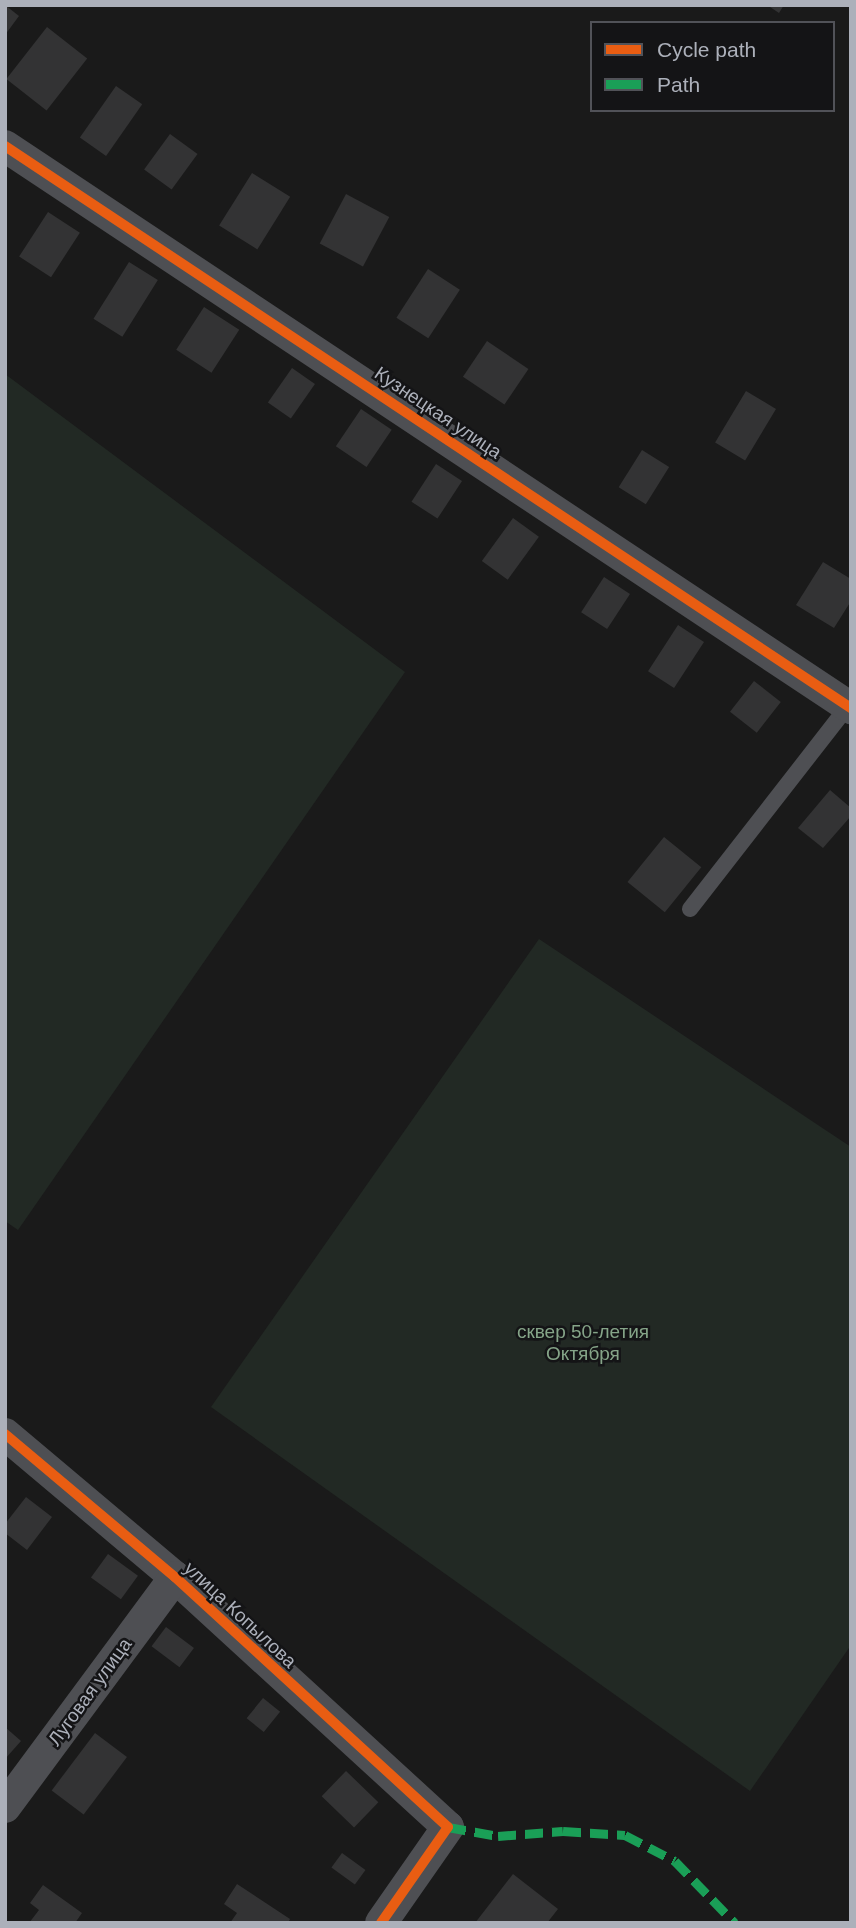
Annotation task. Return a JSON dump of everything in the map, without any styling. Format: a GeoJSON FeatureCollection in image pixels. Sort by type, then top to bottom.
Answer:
{"type":"FeatureCollection","features":[{"type":"Feature","properties":{"kind":"street","name":"Кузнецкая улица"},"geometry":{"type":"LineString","coordinates":[[5,146],[849,708]]}},
{"type":"Feature","properties":{"kind":"street","name":"улица Копылова"},"geometry":{"type":"LineString","coordinates":[[5,1434],[175,1577],[448,1827],[381,1923]]}},
{"type":"Feature","properties":{"kind":"street","name":"Луговая улица"},"geometry":{"type":"LineString","coordinates":[[5,1807],[175,1577]]}},
{"type":"Feature","properties":{"kind":"lane"},"geometry":{"type":"LineString","coordinates":[[690,909],[849,708]]}},
{"type":"Feature","properties":{"kind":"green space"},"geometry":{"type":"Polygon","coordinates":[[[5,374],[405,672],[18,1230],[5,1221],[5,374]]]}},
{"type":"Feature","properties":{"kind":"green space","name":"сквер 50-летия Октября"},"geometry":{"type":"Polygon","coordinates":[[[539,939],[851,1147],[851,1645],[750,1791],[211,1407],[539,939]]]}},
{"type":"Feature","properties":{"kind":"building"},"geometry":{"type":"Polygon","coordinates":[[[5,5],[19,16],[5,35],[5,5]]]}},
{"type":"Feature","properties":{"kind":"building"},"geometry":{"type":"Polygon","coordinates":[[[767,5],[784,5],[779,13],[767,5]]]}},
{"type":"Feature","properties":{"kind":"building"},"geometry":{"type":"Polygon","coordinates":[[[47,27],[87,58],[47,110],[6,79],[47,27]]]}},
{"type":"Feature","properties":{"kind":"building"},"geometry":{"type":"Polygon","coordinates":[[[116,86],[142,104],[106,156],[80,138],[116,86]]]}},
{"type":"Feature","properties":{"kind":"building"},"geometry":{"type":"Polygon","coordinates":[[[170,134],[198,154],[172,190],[144,170],[170,134]]]}},
{"type":"Feature","properties":{"kind":"building"},"geometry":{"type":"Polygon","coordinates":[[[252,173],[290,197],[257,249],[219,226],[252,173]]]}},
{"type":"Feature","properties":{"kind":"building"},"geometry":{"type":"Polygon","coordinates":[[[346,194],[389,217],[363,266],[320,243],[346,194]]]}},
{"type":"Feature","properties":{"kind":"building"},"geometry":{"type":"Polygon","coordinates":[[[48,212],[80,233],[51,277],[19,256],[48,212]]]}},
{"type":"Feature","properties":{"kind":"building"},"geometry":{"type":"Polygon","coordinates":[[[129,262],[158,280],[122,337],[93,319],[129,262]]]}},
{"type":"Feature","properties":{"kind":"building"},"geometry":{"type":"Polygon","coordinates":[[[428,269],[460,290],[428,338],[396,318],[428,269]]]}},
{"type":"Feature","properties":{"kind":"building"},"geometry":{"type":"Polygon","coordinates":[[[204,307],[239,330],[211,373],[176,350],[204,307]]]}},
{"type":"Feature","properties":{"kind":"building"},"geometry":{"type":"Polygon","coordinates":[[[487,341],[528,369],[504,405],[463,377],[487,341]]]}},
{"type":"Feature","properties":{"kind":"building"},"geometry":{"type":"Polygon","coordinates":[[[292,368],[315,384],[291,418],[268,402],[292,368]]]}},
{"type":"Feature","properties":{"kind":"building"},"geometry":{"type":"Polygon","coordinates":[[[746,391],[776,409],[745,460],[715,442],[746,391]]]}},
{"type":"Feature","properties":{"kind":"building"},"geometry":{"type":"Polygon","coordinates":[[[361,409],[392,430],[367,467],[336,446],[361,409]]]}},
{"type":"Feature","properties":{"kind":"building"},"geometry":{"type":"Polygon","coordinates":[[[642,450],[669,467],[646,504],[619,487],[642,450]]]}},
{"type":"Feature","properties":{"kind":"building"},"geometry":{"type":"Polygon","coordinates":[[[436,464],[462,481],[437,519],[411,502],[436,464]]]}},
{"type":"Feature","properties":{"kind":"building"},"geometry":{"type":"Polygon","coordinates":[[[513,518],[539,537],[508,580],[482,561],[513,518]]]}},
{"type":"Feature","properties":{"kind":"building"},"geometry":{"type":"Polygon","coordinates":[[[823,562],[851,579],[851,601],[834,628],[796,605],[823,562]]]}},
{"type":"Feature","properties":{"kind":"building"},"geometry":{"type":"Polygon","coordinates":[[[604,577],[630,594],[607,629],[581,612],[604,577]]]}},
{"type":"Feature","properties":{"kind":"building"},"geometry":{"type":"Polygon","coordinates":[[[678,625],[704,642],[674,688],[648,671],[678,625]]]}},
{"type":"Feature","properties":{"kind":"building"},"geometry":{"type":"Polygon","coordinates":[[[754,681],[781,702],[757,733],[730,712],[754,681]]]}},
{"type":"Feature","properties":{"kind":"building"},"geometry":{"type":"Polygon","coordinates":[[[830,790],[851,808],[851,816],[823,848],[798,828],[830,790]]]}},
{"type":"Feature","properties":{"kind":"building"},"geometry":{"type":"Polygon","coordinates":[[[664,837],[701,867],[665,912],[627,882],[664,837]]]}},
{"type":"Feature","properties":{"kind":"building"},"geometry":{"type":"Polygon","coordinates":[[[26,1497],[52,1517],[27,1550],[5,1533],[5,1524],[26,1497]]]}},
{"type":"Feature","properties":{"kind":"building"},"geometry":{"type":"Polygon","coordinates":[[[108,1554],[138,1576],[121,1599],[91,1577],[108,1554]]]}},
{"type":"Feature","properties":{"kind":"building"},"geometry":{"type":"Polygon","coordinates":[[[166,1627],[194,1648],[180,1667],[152,1646],[166,1627]]]}},
{"type":"Feature","properties":{"kind":"building"},"geometry":{"type":"Polygon","coordinates":[[[263,1698],[280,1712],[264,1732],[247,1718],[263,1698]]]}},
{"type":"Feature","properties":{"kind":"building"},"geometry":{"type":"Polygon","coordinates":[[[5,1727],[21,1741],[5,1759],[5,1727]]]}},
{"type":"Feature","properties":{"kind":"building"},"geometry":{"type":"Polygon","coordinates":[[[95,1733],[127,1757],[84,1815],[52,1791],[95,1733]]]}},
{"type":"Feature","properties":{"kind":"building"},"geometry":{"type":"Polygon","coordinates":[[[346,1771],[378,1802],[354,1827],[322,1796],[346,1771]]]}},
{"type":"Feature","properties":{"kind":"building"},"geometry":{"type":"Polygon","coordinates":[[[342,1853],[365,1870],[355,1885],[331,1868],[342,1853]]]}},
{"type":"Feature","properties":{"kind":"building"},"geometry":{"type":"Polygon","coordinates":[[[513,1874],[558,1909],[547,1923],[475,1923],[513,1874]]]}},
{"type":"Feature","properties":{"kind":"building"},"geometry":{"type":"Polygon","coordinates":[[[237,1884],[290,1919],[288,1923],[230,1923],[237,1913],[224,1904],[237,1884]]]}},
{"type":"Feature","properties":{"kind":"building"},"geometry":{"type":"Polygon","coordinates":[[[43,1885],[82,1913],[75,1923],[29,1923],[39,1910],[30,1903],[43,1885]]]}},
{"type":"Feature","properties":{"kind":"marked path"},"geometry":{"type":"LineString","coordinates":[[448,1827],[498,1836],[563,1831],[625,1835],[675,1861],[735,1923]]}},
{"type":"Feature","properties":{"kind":"cycle path"},"geometry":{"type":"LineString","coordinates":[[5,146],[851,708]]}},
{"type":"Feature","properties":{"kind":"cycle path"},"geometry":{"type":"LineString","coordinates":[[5,1434],[175,1577],[448,1827],[381,1923]]}}]}
